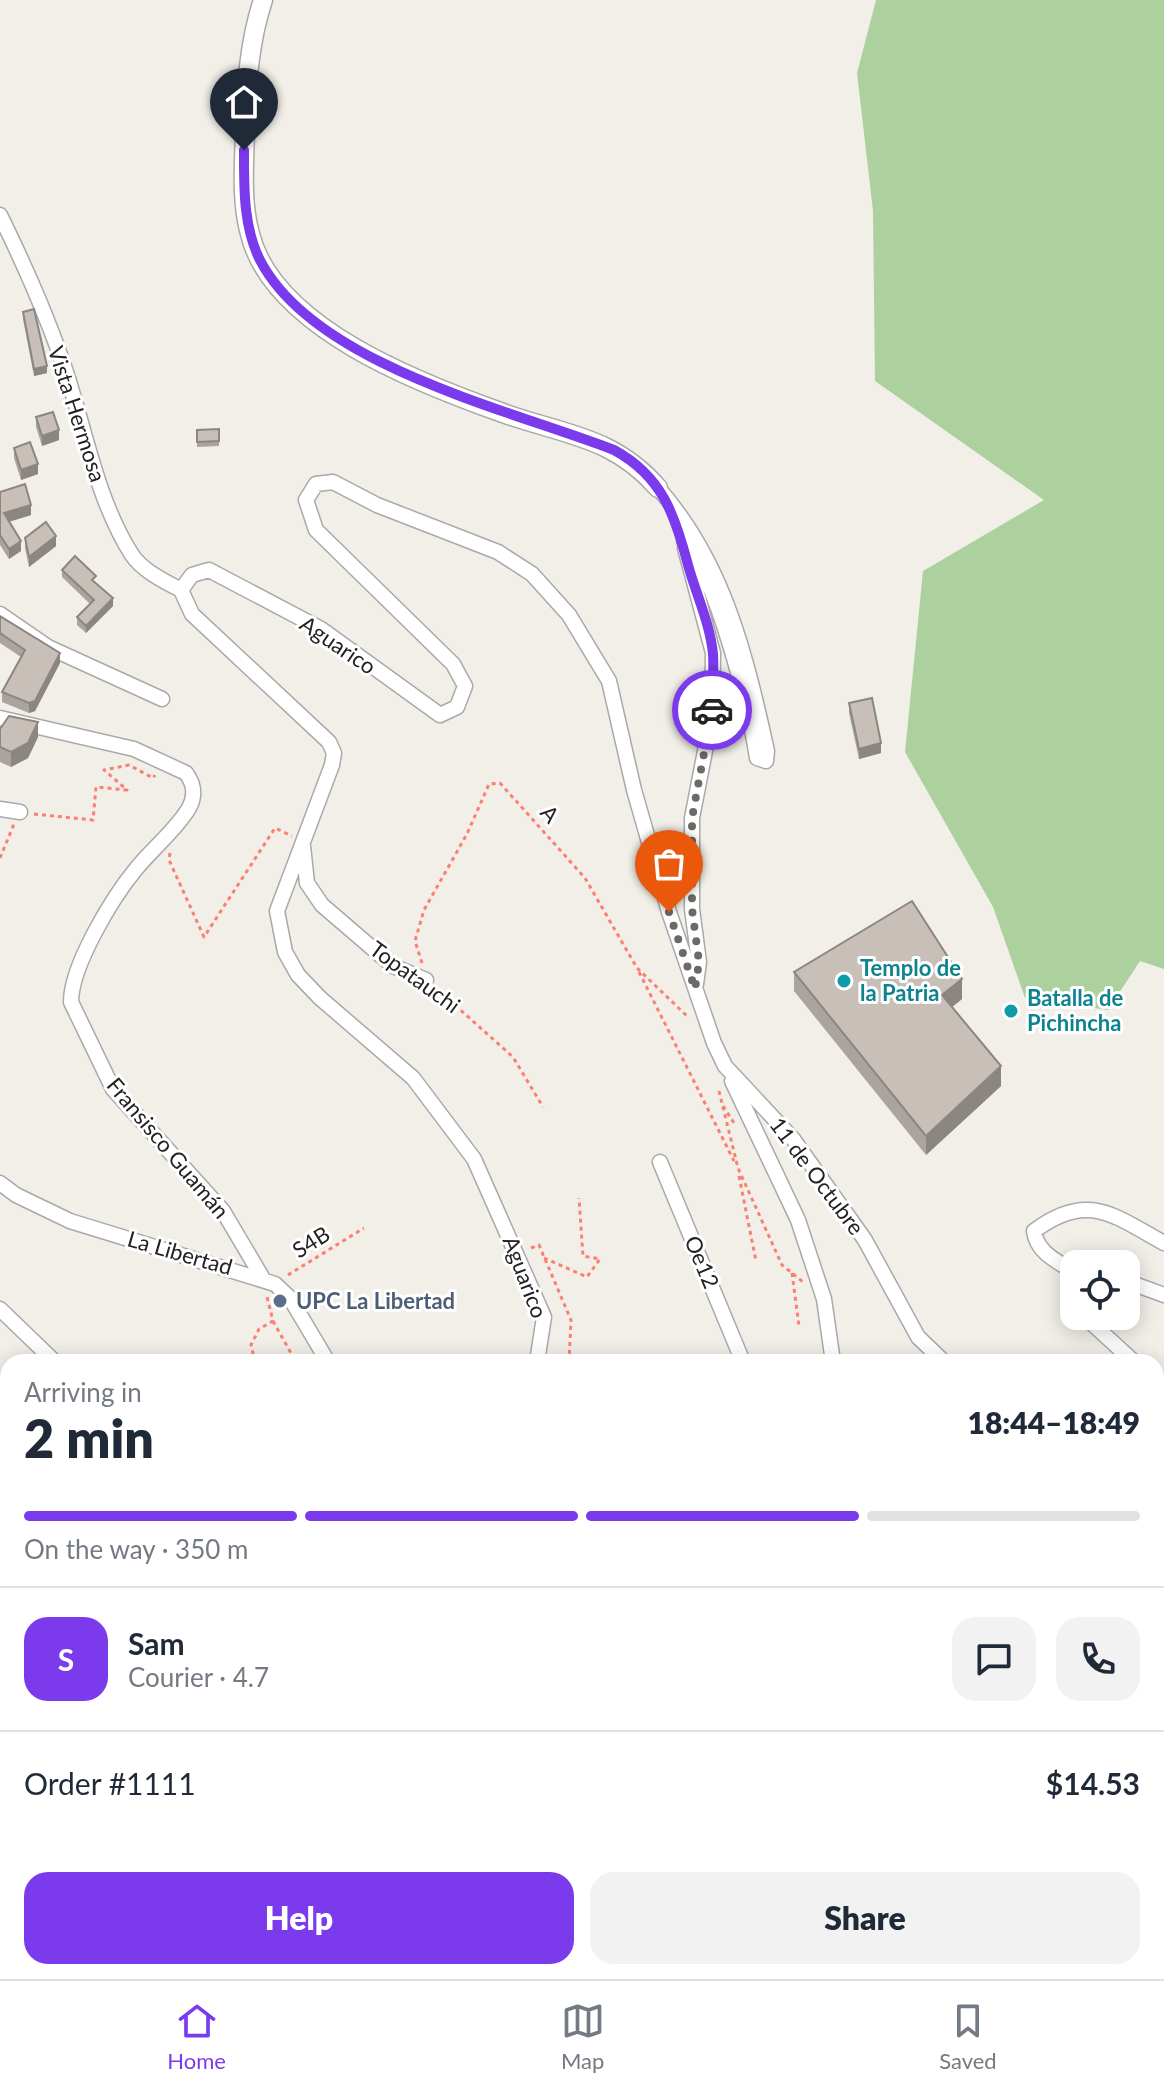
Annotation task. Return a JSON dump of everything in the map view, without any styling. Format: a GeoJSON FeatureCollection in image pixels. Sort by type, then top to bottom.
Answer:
{"type":"FeatureCollection","features":[{"type":"Feature","properties":{"kind":"street"},"geometry":{"type":"LineString","coordinates":[[263,0],[251,53],[244,170],[250,235],[275,285],[310,317],[363,352],[485,407],[614,450],[636,462],[678,511],[713,566],[748,664],[767,751],[766,761],[757,758],[743,689],[700,565],[684,541]]}},
{"type":"Feature","properties":{"kind":"street","name":"Vista Hermosa"},"geometry":{"type":"LineString","coordinates":[[0,215],[30,278],[65,369],[109,514],[134,558],[160,579],[181,590]]}},
{"type":"Feature","properties":{"kind":"street","name":"Aguarico"},"geometry":{"type":"LineString","coordinates":[[538,1354],[544,1317],[474,1159],[413,1078],[320,998],[298,975],[285,952],[277,911],[334,753],[329,742],[192,614],[181,590],[192,575],[209,570],[321,629],[440,715],[457,707],[465,686],[453,664],[316,530],[306,500],[316,484],[333,482],[377,505],[498,552],[532,574],[569,615],[609,681],[638,806],[695,989]]}},
{"type":"Feature","properties":{"kind":"street"},"geometry":{"type":"LineString","coordinates":[[658,488],[681,529],[713,653],[712,715],[692,818],[692,909],[699,962],[695,989]]}},
{"type":"Feature","properties":{"kind":"street"},"geometry":{"type":"LineString","coordinates":[[0,614],[48,647],[162,699]]}},
{"type":"Feature","properties":{"kind":"street","name":"Fransisco Guamán"},"geometry":{"type":"LineString","coordinates":[[0,718],[134,749],[186,773],[194,787],[189,809],[133,872],[94,938],[71,986],[71,1002],[113,1089],[223,1211],[268,1280]]}},
{"type":"Feature","properties":{"kind":"street"},"geometry":{"type":"LineString","coordinates":[[0,809],[20,812]]}},
{"type":"Feature","properties":{"kind":"street","name":"Topatauchi"},"geometry":{"type":"LineString","coordinates":[[302,842],[307,883],[322,905],[393,966],[426,980]]}},
{"type":"Feature","properties":{"kind":"street","name":"11 de Octubre"},"geometry":{"type":"LineString","coordinates":[[695,989],[725,1066],[793,1139],[865,1240],[918,1337],[936,1354]]}},
{"type":"Feature","properties":{"kind":"street"},"geometry":{"type":"LineString","coordinates":[[725,1066],[798,1220],[824,1299],[832,1354]]}},
{"type":"Feature","properties":{"kind":"street","name":"Oe12"},"geometry":{"type":"LineString","coordinates":[[660,1162],[740,1354]]}},
{"type":"Feature","properties":{"kind":"street","name":"La Libertad"},"geometry":{"type":"LineString","coordinates":[[0,1183],[16,1195],[70,1221],[268,1280]]}},
{"type":"Feature","properties":{"kind":"street"},"geometry":{"type":"LineString","coordinates":[[1060,1264],[1035,1242],[1034,1231],[1069,1211],[1090,1208],[1110,1212],[1164,1243]]}},
{"type":"Feature","properties":{"kind":"street"},"geometry":{"type":"LineString","coordinates":[[268,1280],[290,1298],[323,1354]]}},
{"type":"Feature","properties":{"kind":"street"},"geometry":{"type":"LineString","coordinates":[[1140,1286],[1164,1295]]}},
{"type":"Feature","properties":{"kind":"street"},"geometry":{"type":"LineString","coordinates":[[0,1309],[47,1354]]}},
{"type":"Feature","properties":{"kind":"street"},"geometry":{"type":"LineString","coordinates":[[1099,1330],[1125,1354]]}},
{"type":"Feature","properties":{"kind":"path"},"geometry":{"type":"LineString","coordinates":[[0,858],[20,812],[93,820],[96,787],[127,790],[104,770],[129,765],[153,778],[164,763]]}},
{"type":"Feature","properties":{"kind":"path","name":"A"},"geometry":{"type":"LineString","coordinates":[[426,980],[415,941],[424,910],[467,834],[489,784],[500,783],[585,878],[637,968],[692,1022]]}},
{"type":"Feature","properties":{"kind":"path"},"geometry":{"type":"LineString","coordinates":[[171,848],[169,860],[204,937],[275,828],[302,842]]}},
{"type":"Feature","properties":{"kind":"path"},"geometry":{"type":"LineString","coordinates":[[637,968],[738,1168],[782,1265],[824,1299]]}},
{"type":"Feature","properties":{"kind":"path","name":"Topatauchi"},"geometry":{"type":"LineString","coordinates":[[426,980],[513,1057],[543,1107]]}},
{"type":"Feature","properties":{"kind":"path"},"geometry":{"type":"LineString","coordinates":[[719,1088],[756,1261]]}},
{"type":"Feature","properties":{"kind":"path"},"geometry":{"type":"LineString","coordinates":[[544,1258],[587,1277],[599,1265],[600,1259],[583,1256],[579,1198]]}},
{"type":"Feature","properties":{"kind":"path","name":"S4B"},"geometry":{"type":"LineString","coordinates":[[268,1280],[364,1228]]}},
{"type":"Feature","properties":{"kind":"path"},"geometry":{"type":"LineString","coordinates":[[517,1253],[539,1245],[571,1320],[569,1354]]}},
{"type":"Feature","properties":{"kind":"path"},"geometry":{"type":"LineString","coordinates":[[792,1273],[799,1326]]}},
{"type":"Feature","properties":{"kind":"path"},"geometry":{"type":"LineString","coordinates":[[268,1280],[273,1321],[292,1354]]}},
{"type":"Feature","properties":{"kind":"path"},"geometry":{"type":"LineString","coordinates":[[253,1354],[251,1345],[259,1329],[273,1321]]}},
{"type":"Feature","properties":{"kind":"green space"},"geometry":{"type":"Polygon","coordinates":[[[876,0],[1164,0],[1164,969],[1140,961],[1108,1010],[1025,998],[993,907],[905,752],[923,571],[1044,500],[875,381],[873,211],[857,73],[876,0]]]}},
{"type":"Feature","properties":{"kind":"building"},"geometry":{"type":"Polygon","coordinates":[[[34,309],[47,366],[34,369],[23,312],[34,309]]]}},
{"type":"Feature","properties":{"kind":"building"},"geometry":{"type":"Polygon","coordinates":[[[53,412],[59,430],[42,436],[36,417],[53,412]]]}},
{"type":"Feature","properties":{"kind":"building"},"geometry":{"type":"Polygon","coordinates":[[[219,429],[219,441],[197,442],[197,430],[219,429]]]}},
{"type":"Feature","properties":{"kind":"building"},"geometry":{"type":"Polygon","coordinates":[[[30,442],[38,464],[21,470],[14,448],[30,442]]]}},
{"type":"Feature","properties":{"kind":"building"},"geometry":{"type":"Polygon","coordinates":[[[25,484],[31,505],[4,513],[21,541],[9,549],[0,535],[0,492],[25,484]]]}},
{"type":"Feature","properties":{"kind":"building"},"geometry":{"type":"Polygon","coordinates":[[[46,522],[56,536],[29,557],[25,538],[46,522]]]}},
{"type":"Feature","properties":{"kind":"building"},"geometry":{"type":"Polygon","coordinates":[[[75,556],[96,576],[92,580],[113,598],[86,626],[77,617],[94,600],[62,570],[75,556]]]}},
{"type":"Feature","properties":{"kind":"building"},"geometry":{"type":"Polygon","coordinates":[[[0,616],[60,653],[35,701],[29,703],[2,692],[25,650],[0,633],[0,616]]]}},
{"type":"Feature","properties":{"kind":"building"},"geometry":{"type":"Polygon","coordinates":[[[872,698],[881,743],[859,749],[849,703],[872,698]]]}},
{"type":"Feature","properties":{"kind":"building"},"geometry":{"type":"Polygon","coordinates":[[[9,716],[38,722],[28,743],[11,752],[0,747],[0,729],[9,716]]]}},
{"type":"Feature","properties":{"kind":"building"},"geometry":{"type":"Polygon","coordinates":[[[912,901],[962,979],[942,995],[1001,1066],[926,1136],[794,972],[912,901]]]}},
{"type":"Feature","properties":{"kind":"way so far"},"geometry":{"type":"LineString","coordinates":[[669,912],[695,989],[699,962],[692,909],[692,818],[712,710]]}},
{"type":"Feature","properties":{"kind":"place","name":"Templo de la Patria"},"geometry":{"type":"Point","coordinates":[844,981]}},
{"type":"Feature","properties":{"kind":"place","name":"Batalla de Pichincha"},"geometry":{"type":"Point","coordinates":[1011,1011]}},
{"type":"Feature","properties":{"kind":"place","name":"UPC La Libertad"},"geometry":{"type":"Point","coordinates":[280,1301]}},
{"type":"Feature","properties":{"kind":"route"},"geometry":{"type":"LineString","coordinates":[[244,150],[245,206],[250,235],[260,261],[275,285],[291,302],[363,352],[438,387],[485,407],[614,450],[636,462],[658,488],[681,529],[704,613],[713,653],[712,710]]}}]}
